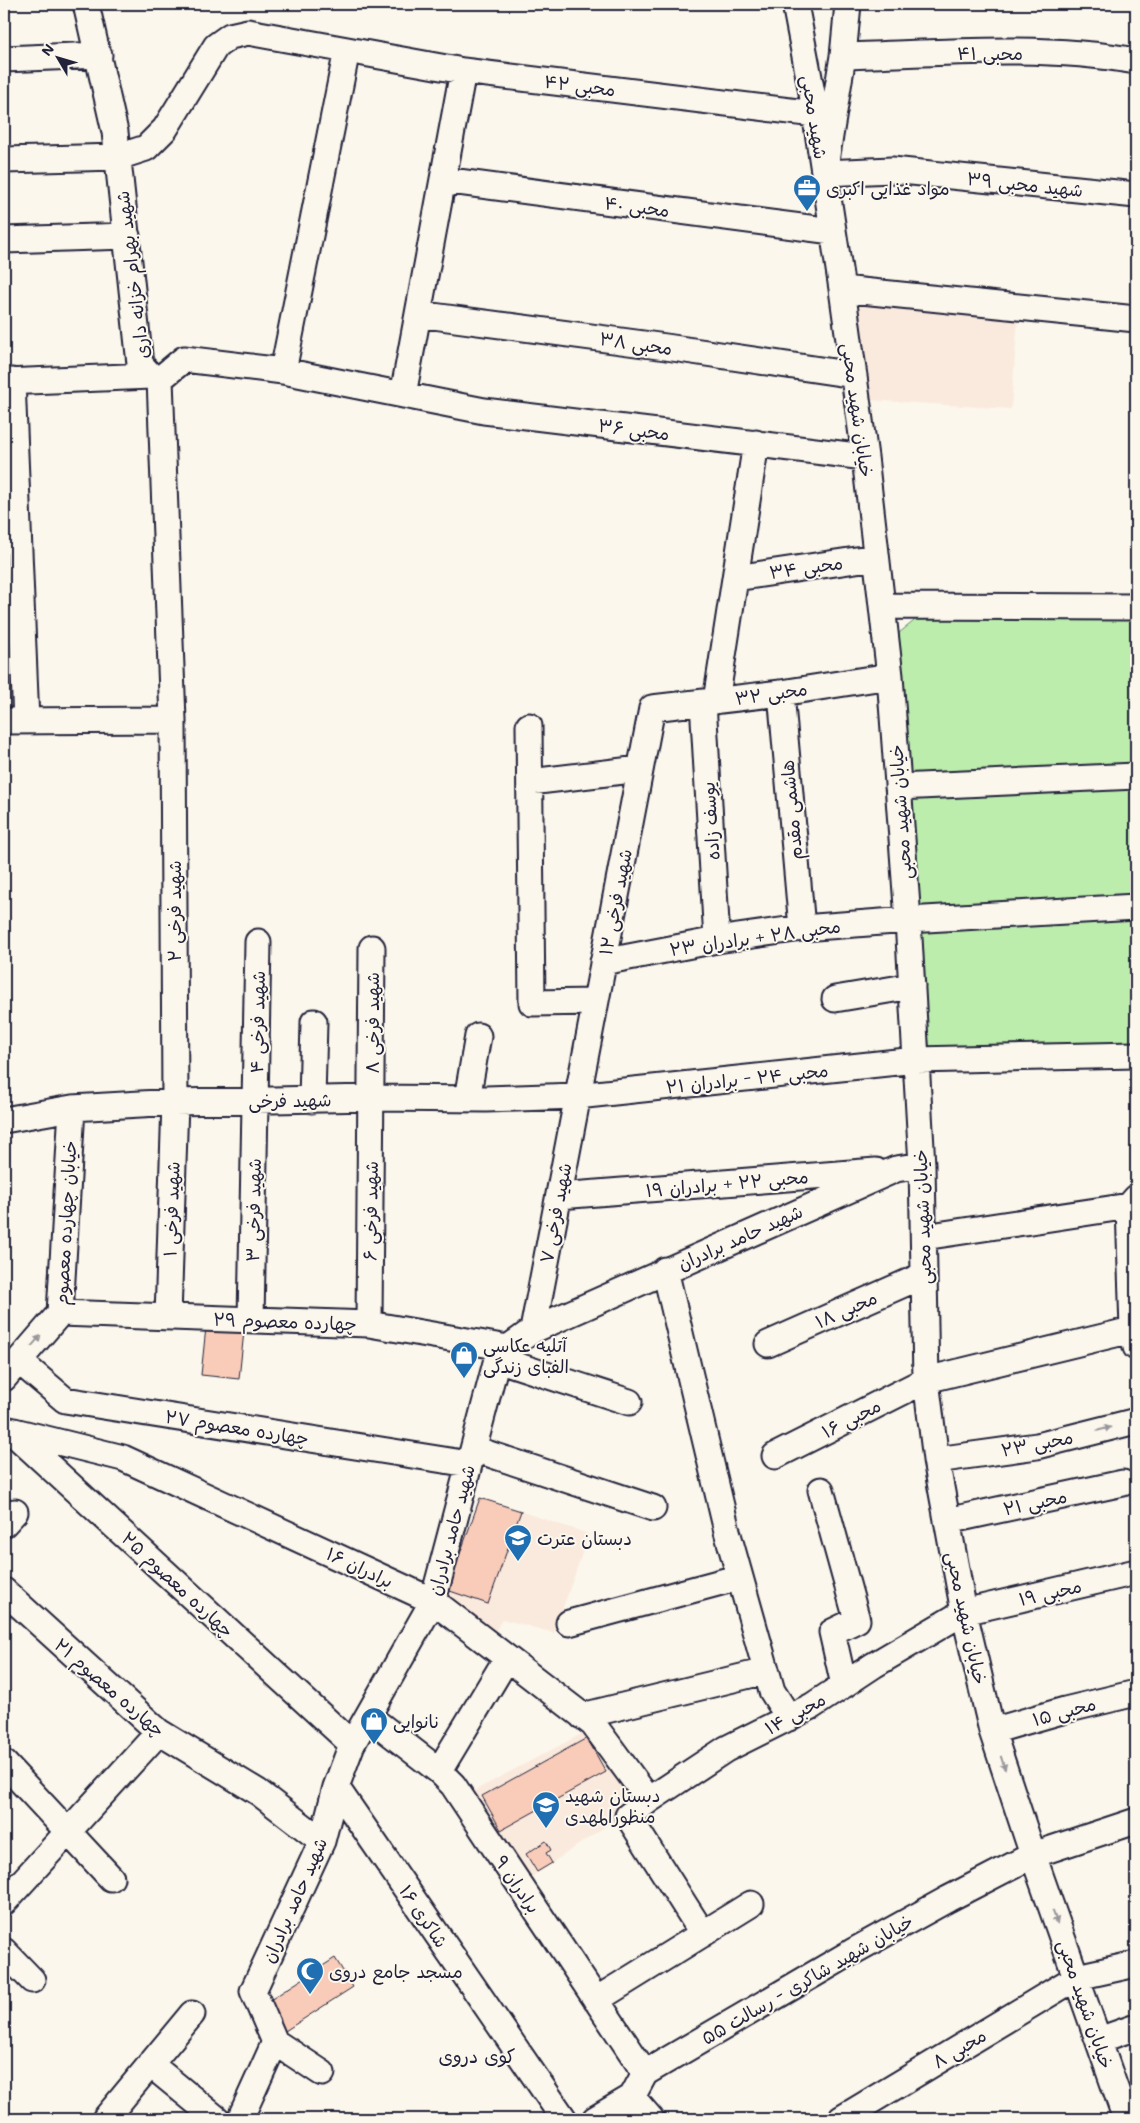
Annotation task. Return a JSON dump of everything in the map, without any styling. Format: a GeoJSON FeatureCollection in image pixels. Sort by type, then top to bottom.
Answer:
{"type":"FeatureCollection","features":[{"type":"Feature","properties":{"kind":"street","name":"شهید بهرام خزانه داری"},"geometry":{"type":"LineString","coordinates":[[86,4],[115,132],[140,364],[155,378],[173,720]]}},
{"type":"Feature","properties":{"kind":"street","name":"شهید محبی"},"geometry":{"type":"LineString","coordinates":[[795,4],[815,114],[842,289]]}},
{"type":"Feature","properties":{"kind":"street"},"geometry":{"type":"LineString","coordinates":[[824,173],[843,56],[848,4]]}},
{"type":"Feature","properties":{"kind":"street","name":"محبی ۴۲"},"geometry":{"type":"LineString","coordinates":[[4,160],[118,156],[146,148],[166,129],[216,46],[230,36],[248,32],[463,71],[815,114]]}},
{"type":"Feature","properties":{"kind":"street"},"geometry":{"type":"LineString","coordinates":[[283,371],[347,50]]}},
{"type":"Feature","properties":{"kind":"street","name":"محبی ۴۱"},"geometry":{"type":"LineString","coordinates":[[843,56],[981,52],[1093,54],[1136,61]]}},
{"type":"Feature","properties":{"kind":"street"},"geometry":{"type":"LineString","coordinates":[[4,59],[99,55]]}},
{"type":"Feature","properties":{"kind":"street"},"geometry":{"type":"LineString","coordinates":[[403,395],[463,71]]}},
{"type":"Feature","properties":{"kind":"street","name":"شهید محبی ۳۹"},"geometry":{"type":"LineString","coordinates":[[824,173],[892,170],[1136,195]]}},
{"type":"Feature","properties":{"kind":"street","name":"محبی ۴۰"},"geometry":{"type":"LineString","coordinates":[[442,180],[832,231]]}},
{"type":"Feature","properties":{"kind":"street"},"geometry":{"type":"LineString","coordinates":[[4,240],[127,236]]}},
{"type":"Feature","properties":{"kind":"street"},"geometry":{"type":"LineString","coordinates":[[842,289],[1136,319]]}},
{"type":"Feature","properties":{"kind":"street","name":"خیابان شهید محبی"},"geometry":{"type":"LineString","coordinates":[[842,289],[865,457],[890,676],[908,920],[922,1165],[926,1380],[936,1460],[964,1612],[992,1731],[1033,1855],[1099,2040],[1127,2090],[1126,2119]]}},
{"type":"Feature","properties":{"kind":"street","name":"محبی ۳۸"},"geometry":{"type":"LineString","coordinates":[[418,314],[666,346],[854,375]]}},
{"type":"Feature","properties":{"kind":"street","name":"محبی ۳۶"},"geometry":{"type":"LineString","coordinates":[[155,378],[184,359],[283,371],[484,411],[865,457]]}},
{"type":"Feature","properties":{"kind":"street"},"geometry":{"type":"LineString","coordinates":[[155,378],[8,381],[15,721],[173,720]]}},
{"type":"Feature","properties":{"kind":"street","name":"یوسف زاده"},"geometry":{"type":"LineString","coordinates":[[717,940],[709,702],[735,578],[756,443]]}},
{"type":"Feature","properties":{"kind":"street","name":"محبی ۳۴"},"geometry":{"type":"LineString","coordinates":[[735,578],[876,557]]}},
{"type":"Feature","properties":{"kind":"street"},"geometry":{"type":"LineString","coordinates":[[882,606],[1136,607]]}},
{"type":"Feature","properties":{"kind":"street","name":"محبی ۳۲"},"geometry":{"type":"LineString","coordinates":[[652,708],[781,693],[890,676]]}},
{"type":"Feature","properties":{"kind":"street","name":"هاشمی مقدم"},"geometry":{"type":"LineString","coordinates":[[781,693],[802,928]]}},
{"type":"Feature","properties":{"kind":"street","name":"شهید فرخی ۱۲"},"geometry":{"type":"LineString","coordinates":[[578,1096],[652,708]]}},
{"type":"Feature","properties":{"kind":"street","name":"شهید فرخی ۲"},"geometry":{"type":"LineString","coordinates":[[173,720],[175,1102]]}},
{"type":"Feature","properties":{"kind":"street"},"geometry":{"type":"LineString","coordinates":[[529,726],[532,1003],[595,1002]]}},
{"type":"Feature","properties":{"kind":"street"},"geometry":{"type":"LineString","coordinates":[[530,782],[640,769]]}},
{"type":"Feature","properties":{"kind":"street"},"geometry":{"type":"LineString","coordinates":[[898,787],[1136,776]]}},
{"type":"Feature","properties":{"kind":"street","name":"محبی ۲۸ + برادران ۲۳"},"geometry":{"type":"LineString","coordinates":[[603,962],[717,940],[802,928],[1136,907]]}},
{"type":"Feature","properties":{"kind":"street","name":"شهید فرخی ۴"},"geometry":{"type":"LineString","coordinates":[[256,1101],[258,942]]}},
{"type":"Feature","properties":{"kind":"street","name":"شهید فرخی ۸"},"geometry":{"type":"LineString","coordinates":[[372,948],[372,1098]]}},
{"type":"Feature","properties":{"kind":"street"},"geometry":{"type":"LineString","coordinates":[[835,999],[912,986]]}},
{"type":"Feature","properties":{"kind":"street"},"geometry":{"type":"LineString","coordinates":[[312,1100],[314,1022]]}},
{"type":"Feature","properties":{"kind":"street"},"geometry":{"type":"LineString","coordinates":[[467,1099],[478,1036]]}},
{"type":"Feature","properties":{"kind":"street","name":"محبی ۲۴ - برادران ۲۱"},"geometry":{"type":"LineString","coordinates":[[578,1096],[916,1060],[1136,1055]]}},
{"type":"Feature","properties":{"kind":"street","name":"شهید فرخی"},"geometry":{"type":"LineString","coordinates":[[4,1120],[72,1108],[175,1102],[578,1096]]}},
{"type":"Feature","properties":{"kind":"street","name":"شهید فرخی ۷"},"geometry":{"type":"LineString","coordinates":[[533,1330],[578,1096]]}},
{"type":"Feature","properties":{"kind":"street","name":"شهید فرخی ۶"},"geometry":{"type":"LineString","coordinates":[[369,1324],[372,1098]]}},
{"type":"Feature","properties":{"kind":"street","name":"شهید فرخی ۳"},"geometry":{"type":"LineString","coordinates":[[251,1320],[256,1101]]}},
{"type":"Feature","properties":{"kind":"street","name":"شهید فرخی ۱"},"geometry":{"type":"LineString","coordinates":[[168,1317],[175,1102]]}},
{"type":"Feature","properties":{"kind":"street","name":"خیابان چهارده معصوم"},"geometry":{"type":"LineString","coordinates":[[11,1370],[60,1313],[72,1108]]}},
{"type":"Feature","properties":{"kind":"street","name":"شهید حامد برادران"},"geometry":{"type":"LineString","coordinates":[[275,2042],[253,1991],[322,1841],[336,1787],[352,1744],[433,1601],[471,1456],[503,1353],[533,1330],[665,1270],[896,1169],[922,1165]]}},
{"type":"Feature","properties":{"kind":"street","name":"محبی ۲۲ + برادران ۱۹"},"geometry":{"type":"LineString","coordinates":[[559,1196],[896,1169]]}},
{"type":"Feature","properties":{"kind":"street"},"geometry":{"type":"LineString","coordinates":[[924,1237],[1134,1203],[1135,1335]]}},
{"type":"Feature","properties":{"kind":"street"},"geometry":{"type":"LineString","coordinates":[[665,1270],[727,1531],[772,1691],[789,1718]]}},
{"type":"Feature","properties":{"kind":"street","name":"محبی ۱۸"},"geometry":{"type":"LineString","coordinates":[[768,1344],[924,1275]]}},
{"type":"Feature","properties":{"kind":"street","name":"چهارده معصوم ۲۹"},"geometry":{"type":"LineString","coordinates":[[60,1313],[369,1324],[503,1353],[629,1402]]}},
{"type":"Feature","properties":{"kind":"street","name":"محبی ۱۶"},"geometry":{"type":"LineString","coordinates":[[775,1456],[926,1380],[1135,1335]]}},
{"type":"Feature","properties":{"kind":"street","name":"چهارده معصوم ۲۷"},"geometry":{"type":"LineString","coordinates":[[11,1370],[65,1400],[471,1456],[653,1508]]}},
{"type":"Feature","properties":{"kind":"street","name":"محبی ۲۳"},"geometry":{"type":"LineString","coordinates":[[936,1460],[1037,1446],[1136,1421]]}},
{"type":"Feature","properties":{"kind":"street","name":"برادران ۱۶"},"geometry":{"type":"LineString","coordinates":[[7,1426],[123,1458],[433,1601],[593,1724],[649,1800]]}},
{"type":"Feature","properties":{"kind":"street","name":"چهارده معصوم ۲۵"},"geometry":{"type":"LineString","coordinates":[[7,1426],[352,1744]]}},
{"type":"Feature","properties":{"kind":"street","name":"محبی ۲۱"},"geometry":{"type":"LineString","coordinates":[[947,1521],[1123,1483]]}},
{"type":"Feature","properties":{"kind":"street"},"geometry":{"type":"LineString","coordinates":[[821,1490],[857,1620],[832,1632],[844,1685]]}},
{"type":"Feature","properties":{"kind":"street","name":"محبی ۱۹"},"geometry":{"type":"LineString","coordinates":[[964,1612],[1136,1572]]}},
{"type":"Feature","properties":{"kind":"street"},"geometry":{"type":"LineString","coordinates":[[569,1623],[740,1577]]}},
{"type":"Feature","properties":{"kind":"street","name":"چهارده معصوم ۲۱"},"geometry":{"type":"LineString","coordinates":[[4,1591],[159,1732],[258,1792],[322,1841]]}},
{"type":"Feature","properties":{"kind":"street","name":"محبی ۱۴"},"geometry":{"type":"LineString","coordinates":[[703,1934],[628,1816],[726,1749],[812,1706],[964,1612]]}},
{"type":"Feature","properties":{"kind":"street"},"geometry":{"type":"LineString","coordinates":[[440,1771],[507,1658]]}},
{"type":"Feature","properties":{"kind":"street"},"geometry":{"type":"LineString","coordinates":[[582,1716],[766,1671]]}},
{"type":"Feature","properties":{"kind":"street","name":"محبی ۱۵"},"geometry":{"type":"LineString","coordinates":[[992,1731],[1064,1710],[1136,1693]]}},
{"type":"Feature","properties":{"kind":"street","name":"برادران ۹"},"geometry":{"type":"LineString","coordinates":[[368,1716],[440,1771],[453,1785],[645,2074]]}},
{"type":"Feature","properties":{"kind":"street"},"geometry":{"type":"LineString","coordinates":[[4,1902],[159,1732]]}},
{"type":"Feature","properties":{"kind":"street"},"geometry":{"type":"LineString","coordinates":[[4,1763],[111,1878]]}},
{"type":"Feature","properties":{"kind":"street","name":"شاکری ۱۶"},"geometry":{"type":"LineString","coordinates":[[336,1787],[564,2119]]}},
{"type":"Feature","properties":{"kind":"street","name":"خیابان شهید شاکری - رسالت ۵۵"},"geometry":{"type":"LineString","coordinates":[[645,2074],[852,1952],[1033,1855],[1136,1821]]}},
{"type":"Feature","properties":{"kind":"street"},"geometry":{"type":"LineString","coordinates":[[596,2000],[751,1904]]}},
{"type":"Feature","properties":{"kind":"street"},"geometry":{"type":"LineString","coordinates":[[4,1951],[32,1980]]}},
{"type":"Feature","properties":{"kind":"street","name":"محبی ۸"},"geometry":{"type":"LineString","coordinates":[[842,2119],[1077,1977],[1136,1964]]}},
{"type":"Feature","properties":{"kind":"street"},"geometry":{"type":"LineString","coordinates":[[105,2119],[192,2014]]}},
{"type":"Feature","properties":{"kind":"street"},"geometry":{"type":"LineString","coordinates":[[1099,2040],[1136,2027]]}},
{"type":"Feature","properties":{"kind":"street"},"geometry":{"type":"LineString","coordinates":[[240,2119],[275,2042],[322,2073]]}},
{"type":"Feature","properties":{"kind":"street"},"geometry":{"type":"LineString","coordinates":[[150,2064],[217,2119]]}},
{"type":"Feature","properties":{"kind":"street"},"geometry":{"type":"LineString","coordinates":[[595,2119],[632,2097],[645,2074]]}},
{"type":"Feature","properties":{"kind":"street"},"geometry":{"type":"LineString","coordinates":[[632,2097],[651,2119]]}},
{"type":"Feature","properties":{"kind":"shaded area"},"geometry":{"type":"Polygon","coordinates":[[[857,302],[1018,316],[1011,409],[868,400],[857,302]]]}},
{"type":"Feature","properties":{"kind":"shaded area","name":"دبستان عترت"},"geometry":{"type":"Polygon","coordinates":[[[480,1498],[589,1534],[554,1633],[502,1619],[492,1638],[444,1601],[480,1498]]]}},
{"type":"Feature","properties":{"kind":"shaded area","name":"دبستان شهید منظورالمهدی"},"geometry":{"type":"Polygon","coordinates":[[[587,1731],[641,1802],[524,1882],[468,1794],[587,1731]]]}},
{"type":"Feature","properties":{"kind":"green space"},"geometry":{"type":"Polygon","coordinates":[[[924,613],[1136,617],[1136,1042],[930,1058],[899,633],[924,613]]]}},
{"type":"Feature","properties":{"kind":"building"},"geometry":{"type":"Polygon","coordinates":[[[206,1327],[244,1331],[239,1379],[201,1375],[206,1327]]]}},
{"type":"Feature","properties":{"kind":"building","name":"دبستان عترت"},"geometry":{"type":"Polygon","coordinates":[[[480,1498],[521,1511],[488,1604],[447,1590],[480,1498]]]}},
{"type":"Feature","properties":{"kind":"building","name":"دبستان شهید منظورالمهدی"},"geometry":{"type":"Polygon","coordinates":[[[587,1738],[606,1772],[501,1830],[482,1796],[587,1738]]]}},
{"type":"Feature","properties":{"kind":"building"},"geometry":{"type":"Polygon","coordinates":[[[546,1841],[551,1850],[546,1853],[552,1863],[537,1872],[526,1854],[546,1841]]]}},
{"type":"Feature","properties":{"kind":"building","name":"مسجد جامع دروی"},"geometry":{"type":"Polygon","coordinates":[[[335,1958],[353,1987],[285,2031],[267,2002],[335,1958]]]}},
{"type":"Feature","properties":{"kind":"place","name":"مواد غذایی اکبری"},"geometry":{"type":"Point","coordinates":[807,212]}},
{"type":"Feature","properties":{"kind":"place","name":"آتلیه عکاسی الفبای زندگی"},"geometry":{"type":"Point","coordinates":[464,1379]}},
{"type":"Feature","properties":{"kind":"place","name":"دبستان عترت"},"geometry":{"type":"Point","coordinates":[518,1562]}},
{"type":"Feature","properties":{"kind":"place","name":"نانوایی"},"geometry":{"type":"Point","coordinates":[374,1745]}},
{"type":"Feature","properties":{"kind":"place","name":"دبستان شهید منظورالمهدی"},"geometry":{"type":"Point","coordinates":[546,1829]}},
{"type":"Feature","properties":{"kind":"place","name":"مسجد جامع دروی"},"geometry":{"type":"Point","coordinates":[310,1995]}},
{"type":"Feature","properties":{"kind":"district","name":"کوی دروی"},"geometry":{"type":"Point","coordinates":[477,2055]}}]}
